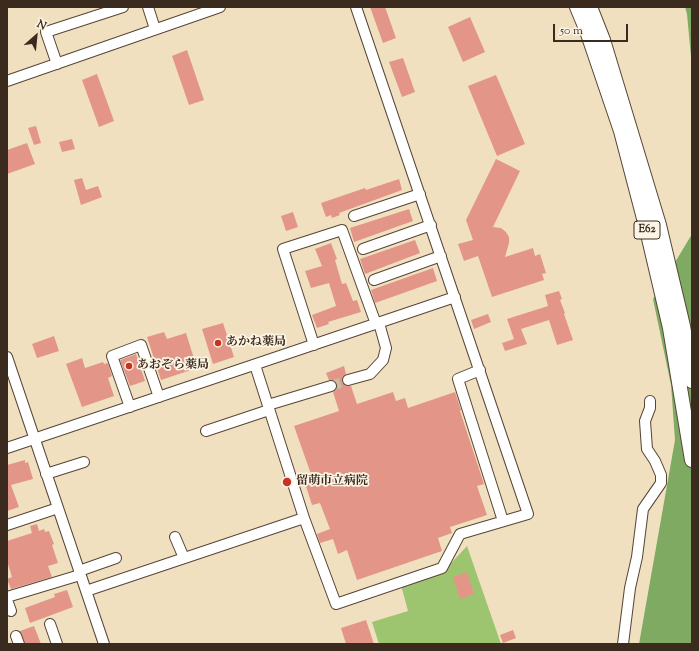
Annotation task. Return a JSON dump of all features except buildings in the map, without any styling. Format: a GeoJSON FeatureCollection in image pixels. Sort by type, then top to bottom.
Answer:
{"type":"FeatureCollection","features":[{"type":"Feature","properties":{"kind":"highway","name":"E62"},"geometry":{"type":"LineString","coordinates":[[577,7],[587,31],[621,131],[647,230],[670,328],[692,460]]}},
{"type":"Feature","properties":{"kind":"highway","name":"E62"},"geometry":{"type":"LineString","coordinates":[[590,7],[603,40],[659,225],[683,326],[692,381]]}},
{"type":"Feature","properties":{"kind":"street"},"geometry":{"type":"LineString","coordinates":[[57,64],[46,32],[123,7]]}},
{"type":"Feature","properties":{"kind":"street"},"geometry":{"type":"LineString","coordinates":[[148,7],[156,29]]}},
{"type":"Feature","properties":{"kind":"street"},"geometry":{"type":"LineString","coordinates":[[7,81],[220,7]]}},
{"type":"Feature","properties":{"kind":"street"},"geometry":{"type":"LineString","coordinates":[[255,365],[304,518],[336,604],[442,568],[460,534],[528,514],[456,297],[356,7]]}},
{"type":"Feature","properties":{"kind":"street"},"geometry":{"type":"LineString","coordinates":[[354,216],[420,194]]}},
{"type":"Feature","properties":{"kind":"street"},"geometry":{"type":"LineString","coordinates":[[363,249],[431,225]]}},
{"type":"Feature","properties":{"kind":"street"},"geometry":{"type":"LineString","coordinates":[[314,345],[283,249],[342,230],[386,348],[383,360],[370,374],[348,380]]}},
{"type":"Feature","properties":{"kind":"street"},"geometry":{"type":"LineString","coordinates":[[374,280],[441,256]]}},
{"type":"Feature","properties":{"kind":"street"},"geometry":{"type":"LineString","coordinates":[[7,448],[456,297]]}},
{"type":"Feature","properties":{"kind":"street"},"geometry":{"type":"LineString","coordinates":[[130,407],[112,356],[141,346],[159,397]]}},
{"type":"Feature","properties":{"kind":"street"},"geometry":{"type":"LineString","coordinates":[[7,357],[103,644]]}},
{"type":"Feature","properties":{"kind":"street"},"geometry":{"type":"LineString","coordinates":[[480,370],[458,379],[503,521]]}},
{"type":"Feature","properties":{"kind":"street"},"geometry":{"type":"LineString","coordinates":[[206,431],[268,407],[331,386]]}},
{"type":"Feature","properties":{"kind":"street"},"geometry":{"type":"LineString","coordinates":[[623,644],[630,588],[637,557],[643,509],[661,483],[661,475],[655,461],[647,449],[646,421],[650,408],[650,401]]}},
{"type":"Feature","properties":{"kind":"street"},"geometry":{"type":"LineString","coordinates":[[46,474],[84,462]]}},
{"type":"Feature","properties":{"kind":"street"},"geometry":{"type":"LineString","coordinates":[[7,525],[58,508]]}},
{"type":"Feature","properties":{"kind":"street"},"geometry":{"type":"LineString","coordinates":[[86,591],[304,518]]}},
{"type":"Feature","properties":{"kind":"street"},"geometry":{"type":"LineString","coordinates":[[175,537],[184,558]]}},
{"type":"Feature","properties":{"kind":"street"},"geometry":{"type":"LineString","coordinates":[[11,611],[7,598],[80,573],[116,558]]}},
{"type":"Feature","properties":{"kind":"street"},"geometry":{"type":"LineString","coordinates":[[50,624],[57,644]]}},
{"type":"Feature","properties":{"kind":"green space"},"geometry":{"type":"Polygon","coordinates":[[[685,7],[692,7],[692,67],[687,14],[685,7]]]}},
{"type":"Feature","properties":{"kind":"green space"},"geometry":{"type":"Polygon","coordinates":[[[692,234],[692,644],[639,644],[675,440],[671,385],[653,299],[692,234]]]}},
{"type":"Feature","properties":{"kind":"green space"},"geometry":{"type":"Polygon","coordinates":[[[467,546],[501,644],[379,644],[372,622],[408,611],[401,585],[443,572],[467,546]]]}},
{"type":"Feature","properties":{"kind":"tunnel"},"geometry":{"type":"LineString","coordinates":[[331,386],[348,380]]}},
{"type":"Feature","properties":{"kind":"place","name":"あかね薬局"},"geometry":{"type":"Point","coordinates":[218,343]}},
{"type":"Feature","properties":{"kind":"place","name":"あおぞら薬局"},"geometry":{"type":"Point","coordinates":[129,366]}},
{"type":"Feature","properties":{"kind":"place","name":"留萌市立病院"},"geometry":{"type":"Point","coordinates":[287,482]}}]}
